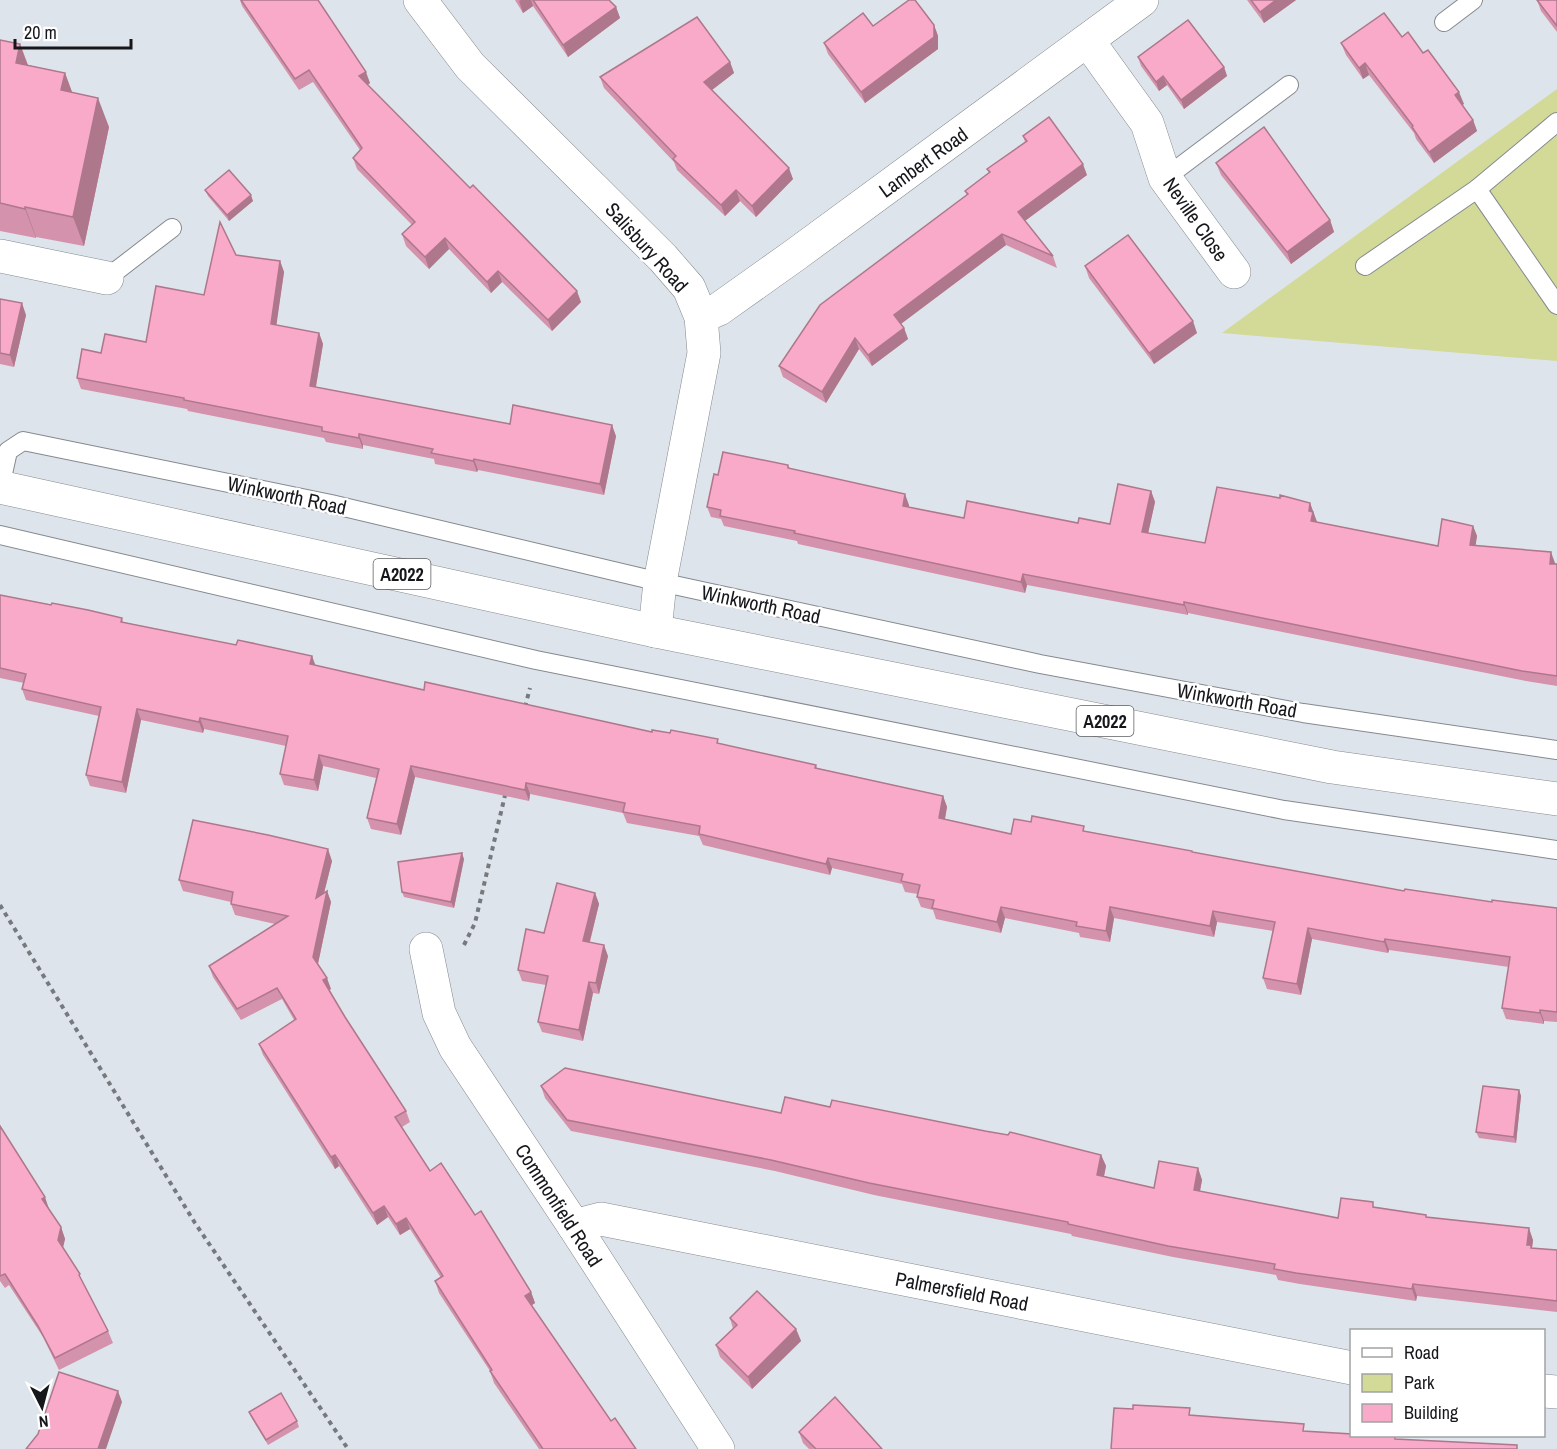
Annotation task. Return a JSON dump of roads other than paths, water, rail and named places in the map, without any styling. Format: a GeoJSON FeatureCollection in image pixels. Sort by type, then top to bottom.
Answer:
{"type":"FeatureCollection","features":[{"type":"Feature","properties":{"kind":"street","name":"Salisbury Road"},"geometry":{"type":"LineString","coordinates":[[420,0],[470,66],[663,258],[688,288],[701,317],[704,353],[660,582],[655,631]]}},
{"type":"Feature","properties":{"kind":"street","name":"Lambert Road"},"geometry":{"type":"LineString","coordinates":[[701,317],[719,309],[795,255],[1088,41],[1125,5]]}},
{"type":"Feature","properties":{"kind":"street","name":"Neville Close"},"geometry":{"type":"LineString","coordinates":[[1088,41],[1148,123],[1165,178],[1234,272]]}},
{"type":"Feature","properties":{"kind":"street"},"geometry":{"type":"LineString","coordinates":[[0,256],[107,278]]}},
{"type":"Feature","properties":{"kind":"street","name":"Winkworth Road"},"geometry":{"type":"LineString","coordinates":[[0,487],[655,631],[1332,767],[1557,799]]}},
{"type":"Feature","properties":{"kind":"street","name":"Commonfield Road"},"geometry":{"type":"LineString","coordinates":[[430,965],[439,1013],[455,1047],[718,1449]]}},
{"type":"Feature","properties":{"kind":"street","name":"Palmersfield Road"},"geometry":{"type":"LineString","coordinates":[[574,1226],[601,1219],[1350,1368]]}},
{"type":"Feature","properties":{"kind":"lane"},"geometry":{"type":"LineString","coordinates":[[1444,22],[1473,0]]}},
{"type":"Feature","properties":{"kind":"lane"},"geometry":{"type":"LineString","coordinates":[[1165,178],[1289,85]]}},
{"type":"Feature","properties":{"kind":"lane"},"geometry":{"type":"LineString","coordinates":[[1365,267],[1477,189],[1557,122]]}},
{"type":"Feature","properties":{"kind":"lane"},"geometry":{"type":"LineString","coordinates":[[1477,189],[1557,305]]}},
{"type":"Feature","properties":{"kind":"lane"},"geometry":{"type":"LineString","coordinates":[[107,278],[172,228]]}},
{"type":"Feature","properties":{"kind":"lane","name":"Winkworth Road"},"geometry":{"type":"LineString","coordinates":[[0,487],[8,451],[23,441],[331,504],[660,582],[1040,664],[1303,712],[1557,750]]}},
{"type":"Feature","properties":{"kind":"lane"},"geometry":{"type":"LineString","coordinates":[[0,535],[536,660],[1284,810],[1557,850]]}}]}
